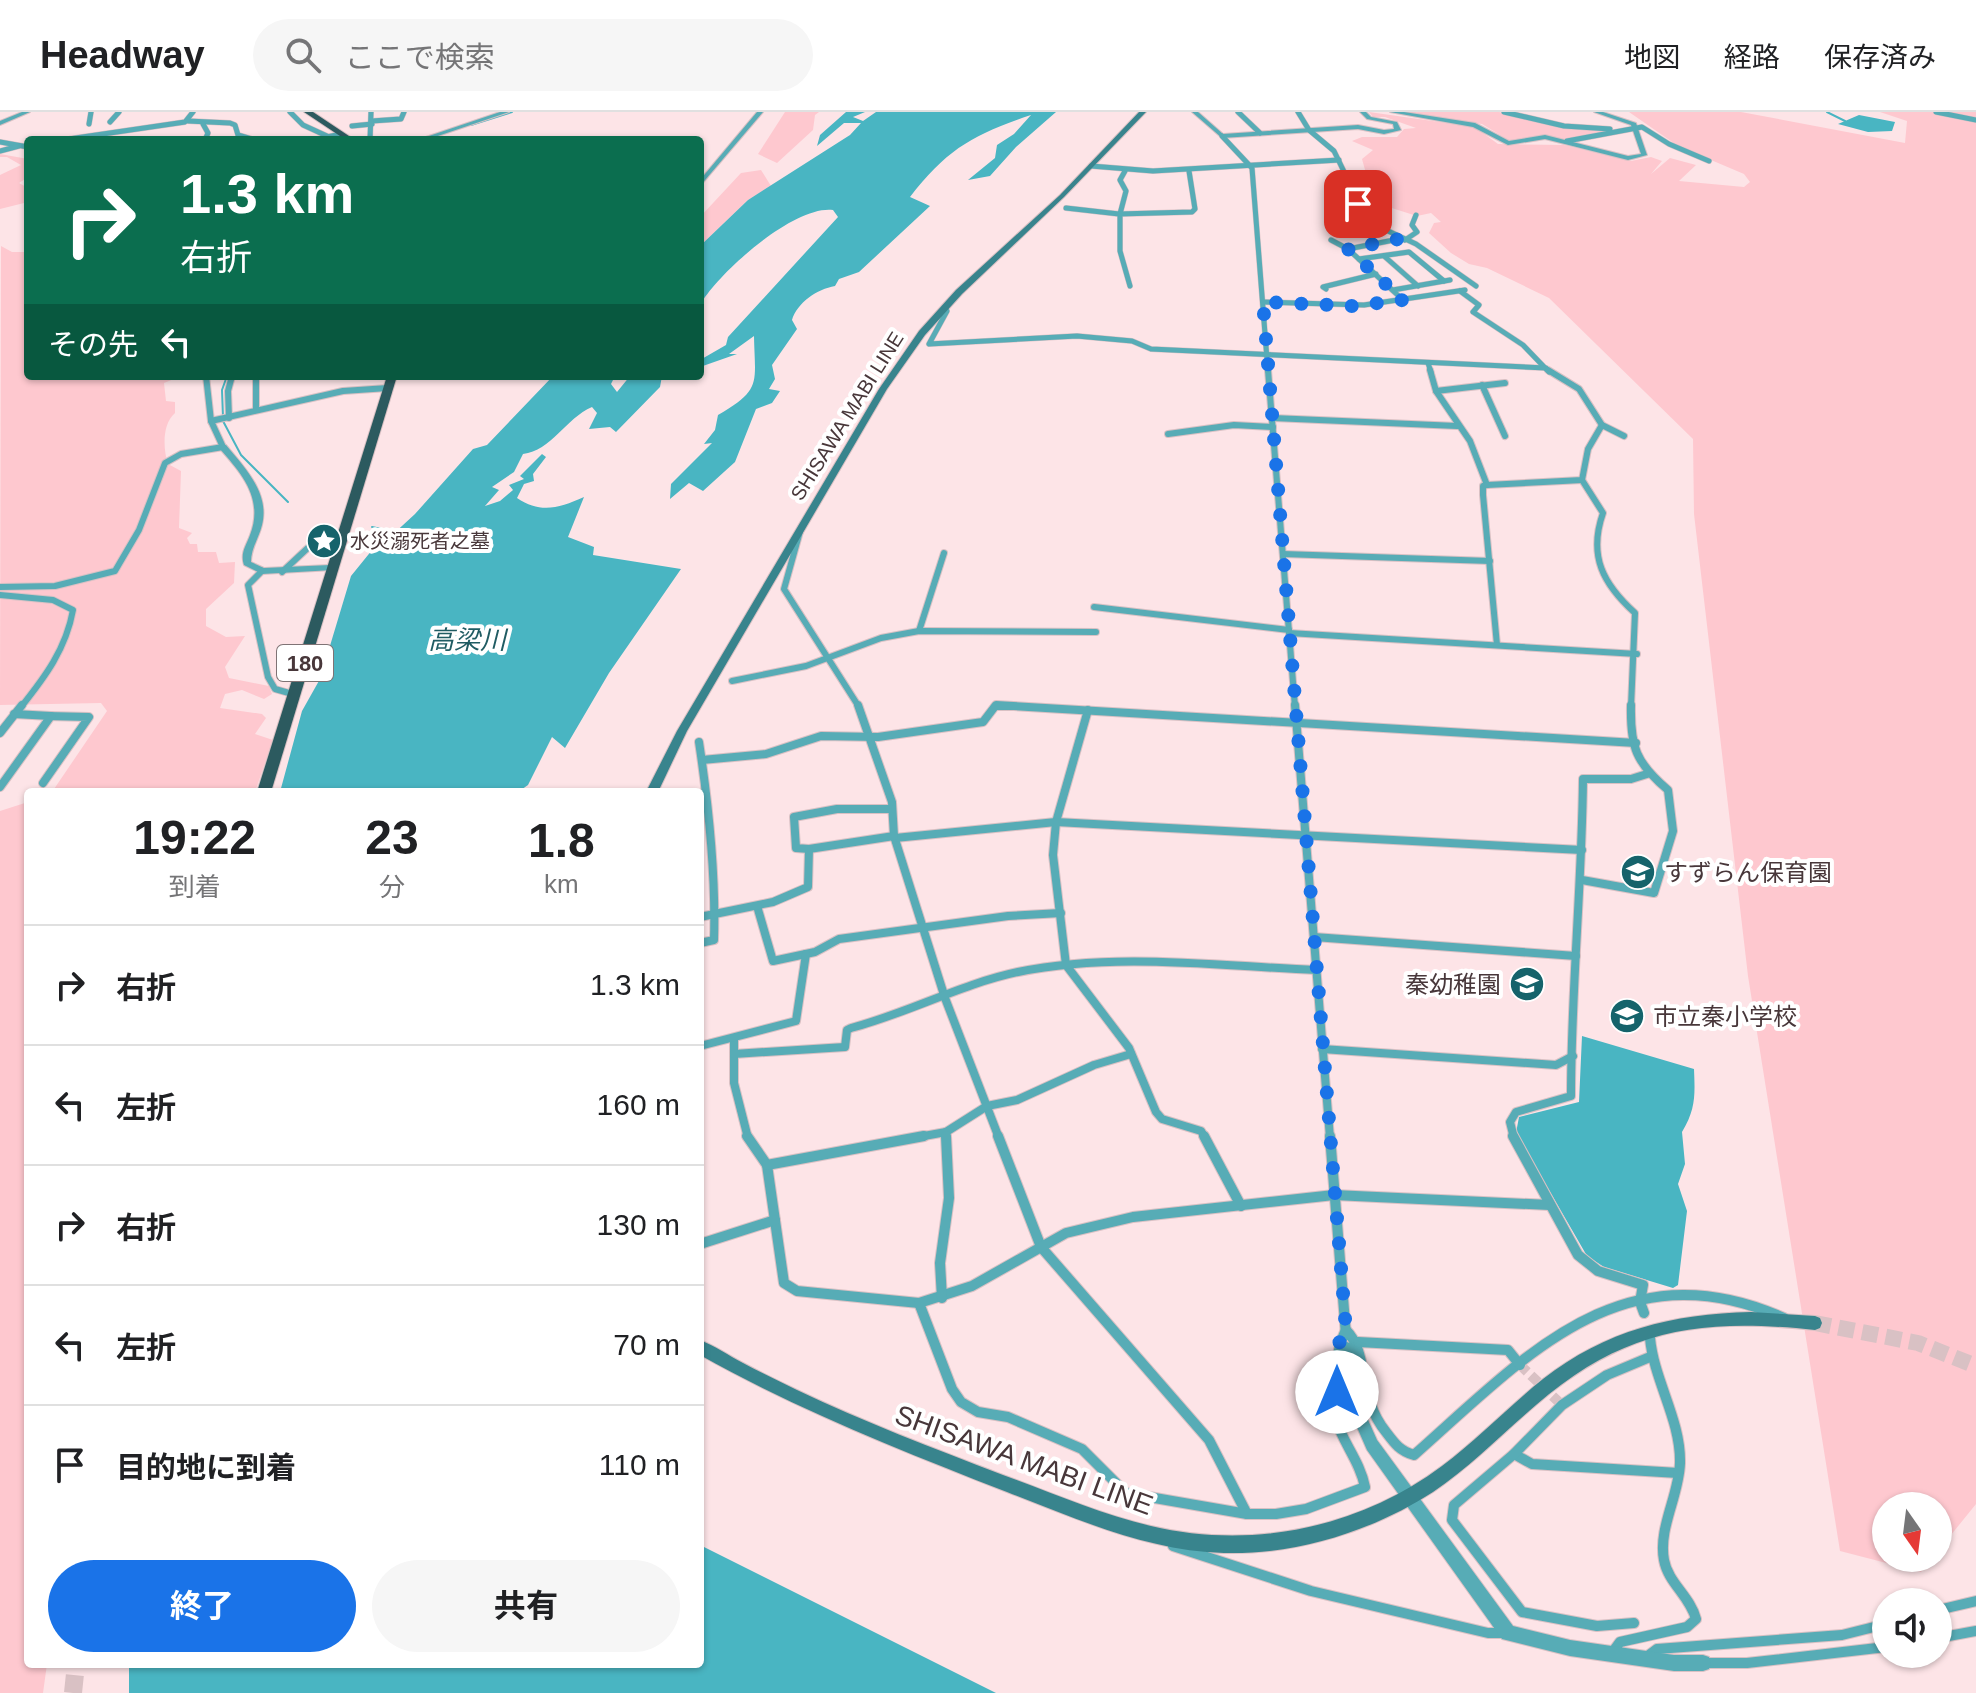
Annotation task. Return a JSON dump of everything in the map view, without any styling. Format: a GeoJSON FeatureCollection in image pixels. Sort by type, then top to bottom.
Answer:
{"type":"FeatureCollection","features":[{"type":"Feature","properties":{"kind":"highway"},"geometry":{"type":"LineString","coordinates":[[308,112],[333,136]]}},
{"type":"Feature","properties":{"kind":"highway","name":"180"},"geometry":{"type":"LineString","coordinates":[[265,788],[296,695],[330,568],[391,380]]}},
{"type":"Feature","properties":{"kind":"main road","name":"SHISAWA MABI LINE"},"geometry":{"type":"LineString","coordinates":[[654,788],[682,731],[895,371],[945,307],[1143,112]]}},
{"type":"Feature","properties":{"kind":"main road","name":"SHISAWA MABI LINE"},"geometry":{"type":"LineString","coordinates":[[704,1349],[795,1400],[854,1426],[1115,1523],[1200,1543],[1252,1543],[1347,1524],[1409,1497],[1465,1458],[1568,1369],[1630,1336],[1703,1320],[1786,1319],[1815,1323]]}},
{"type":"Feature","properties":{"kind":"street"},"geometry":{"type":"LineString","coordinates":[[0,123],[27,112]]}},
{"type":"Feature","properties":{"kind":"street"},"geometry":{"type":"LineString","coordinates":[[89,124],[91,112]]}},
{"type":"Feature","properties":{"kind":"street"},"geometry":{"type":"LineString","coordinates":[[110,122],[119,112]]}},
{"type":"Feature","properties":{"kind":"street"},"geometry":{"type":"LineString","coordinates":[[188,121],[194,112]]}},
{"type":"Feature","properties":{"kind":"street"},"geometry":{"type":"LineString","coordinates":[[290,112],[303,125],[333,136]]}},
{"type":"Feature","properties":{"kind":"street"},"geometry":{"type":"LineString","coordinates":[[370,136],[371,112]]}},
{"type":"Feature","properties":{"kind":"street"},"geometry":{"type":"LineString","coordinates":[[352,126],[401,119],[404,112]]}},
{"type":"Feature","properties":{"kind":"street"},"geometry":{"type":"LineString","coordinates":[[432,136],[506,112]]}},
{"type":"Feature","properties":{"kind":"street"},"geometry":{"type":"LineString","coordinates":[[704,179],[760,112]]}},
{"type":"Feature","properties":{"kind":"street"},"geometry":{"type":"LineString","coordinates":[[1195,112],[1250,165],[1346,1330],[1374,1418],[1401,1451],[1414,1455],[1556,1334],[1605,1311],[1698,1296],[1736,1299],[1763,1306],[1786,1319]]}},
{"type":"Feature","properties":{"kind":"street"},"geometry":{"type":"LineString","coordinates":[[1238,112],[1260,133]]}},
{"type":"Feature","properties":{"kind":"street"},"geometry":{"type":"LineString","coordinates":[[1263,302],[1353,306],[1476,286],[1365,215],[1355,200],[1340,189],[1349,182],[1332,147],[1309,130],[1298,112]]}},
{"type":"Feature","properties":{"kind":"street"},"geometry":{"type":"LineString","coordinates":[[1222,136],[1358,127],[1384,132],[1398,130],[1393,122],[1369,118],[1363,112]]}},
{"type":"Feature","properties":{"kind":"street"},"geometry":{"type":"LineString","coordinates":[[1393,112],[1475,125],[1508,143],[1545,137],[1628,158],[1641,157],[1645,151],[1635,126]]}},
{"type":"Feature","properties":{"kind":"street"},"geometry":{"type":"LineString","coordinates":[[1504,112],[1564,126],[1619,130]]}},
{"type":"Feature","properties":{"kind":"street"},"geometry":{"type":"LineString","coordinates":[[1597,112],[1635,126],[1647,127],[1669,144],[1709,161]]}},
{"type":"Feature","properties":{"kind":"street"},"geometry":{"type":"LineString","coordinates":[[1936,112],[1976,120]]}},
{"type":"Feature","properties":{"kind":"street"},"geometry":{"type":"LineString","coordinates":[[89,136],[188,121],[203,124],[226,121],[235,125],[238,135],[241,136]]}},
{"type":"Feature","properties":{"kind":"street"},"geometry":{"type":"LineString","coordinates":[[203,124],[207,136]]}},
{"type":"Feature","properties":{"kind":"street"},"geometry":{"type":"LineString","coordinates":[[1567,141],[1635,126]]}},
{"type":"Feature","properties":{"kind":"street"},"geometry":{"type":"LineString","coordinates":[[0,142],[24,145]]}},
{"type":"Feature","properties":{"kind":"street"},"geometry":{"type":"LineString","coordinates":[[0,151],[18,145]]}},
{"type":"Feature","properties":{"kind":"street"},"geometry":{"type":"LineString","coordinates":[[1091,166],[1125,171],[1189,171],[1339,160]]}},
{"type":"Feature","properties":{"kind":"street"},"geometry":{"type":"LineString","coordinates":[[1125,171],[1120,180],[1126,191],[1119,214],[1120,255],[1130,286]]}},
{"type":"Feature","properties":{"kind":"street"},"geometry":{"type":"LineString","coordinates":[[1066,208],[1119,214],[1194,211],[1189,171]]}},
{"type":"Feature","properties":{"kind":"street"},"geometry":{"type":"LineString","coordinates":[[1348,249],[1402,240],[1417,232],[1412,225],[1416,215]]}},
{"type":"Feature","properties":{"kind":"street"},"geometry":{"type":"LineString","coordinates":[[1331,240],[1348,249],[1403,300]]}},
{"type":"Feature","properties":{"kind":"street"},"geometry":{"type":"LineString","coordinates":[[1359,259],[1409,252],[1447,281],[1393,290]]}},
{"type":"Feature","properties":{"kind":"street"},"geometry":{"type":"LineString","coordinates":[[1384,256],[1418,286]]}},
{"type":"Feature","properties":{"kind":"street"},"geometry":{"type":"LineString","coordinates":[[1326,289],[1323,287],[1376,274]]}},
{"type":"Feature","properties":{"kind":"street"},"geometry":{"type":"LineString","coordinates":[[1460,291],[1479,305],[1473,312],[1523,345],[1557,379],[1579,389],[1602,425],[1624,436]]}},
{"type":"Feature","properties":{"kind":"street"},"geometry":{"type":"LineString","coordinates":[[945,307],[947,311],[929,344],[1103,338],[1144,343],[1151,349],[1546,368]]}},
{"type":"Feature","properties":{"kind":"street"},"geometry":{"type":"LineString","coordinates":[[1428,363],[1436,391],[1470,441],[1487,485]]}},
{"type":"Feature","properties":{"kind":"street"},"geometry":{"type":"LineString","coordinates":[[206,380],[211,421],[223,447],[258,494],[259,522],[245,559],[250,567],[282,572],[330,568]]}},
{"type":"Feature","properties":{"kind":"street"},"geometry":{"type":"LineString","coordinates":[[229,418],[231,380]]}},
{"type":"Feature","properties":{"kind":"street"},"geometry":{"type":"LineString","coordinates":[[211,421],[254,413],[256,380]]}},
{"type":"Feature","properties":{"kind":"street"},"geometry":{"type":"LineString","coordinates":[[1436,391],[1505,383]]}},
{"type":"Feature","properties":{"kind":"street"},"geometry":{"type":"LineString","coordinates":[[1482,385],[1505,436]]}},
{"type":"Feature","properties":{"kind":"street"},"geometry":{"type":"LineString","coordinates":[[256,409],[343,391],[388,388]]}},
{"type":"Feature","properties":{"kind":"street"},"geometry":{"type":"LineString","coordinates":[[1168,434],[1273,422],[1457,426]]}},
{"type":"Feature","properties":{"kind":"street"},"geometry":{"type":"LineString","coordinates":[[1582,480],[1588,449],[1602,425]]}},
{"type":"Feature","properties":{"kind":"street"},"geometry":{"type":"LineString","coordinates":[[0,587],[55,586],[115,571],[139,530],[165,463],[181,454],[223,447]]}},
{"type":"Feature","properties":{"kind":"street"},"geometry":{"type":"LineString","coordinates":[[1497,645],[1483,486],[1582,480]]}},
{"type":"Feature","properties":{"kind":"street"},"geometry":{"type":"LineString","coordinates":[[1582,480],[1603,513],[1595,536],[1606,583],[1635,613],[1637,654],[1631,693],[1636,743],[1647,774],[1668,790],[1673,831],[1654,893],[1582,880]]}},
{"type":"Feature","properties":{"kind":"street"},"geometry":{"type":"LineString","coordinates":[[801,528],[784,589],[860,708],[892,809],[895,837],[945,998],[1041,1247],[1209,1440],[1247,1514]]}},
{"type":"Feature","properties":{"kind":"street"},"geometry":{"type":"LineString","coordinates":[[282,572],[311,545],[342,534]]}},
{"type":"Feature","properties":{"kind":"street"},"geometry":{"type":"LineString","coordinates":[[919,631],[944,553]]}},
{"type":"Feature","properties":{"kind":"street"},"geometry":{"type":"LineString","coordinates":[[1283,554],[1490,561]]}},
{"type":"Feature","properties":{"kind":"street"},"geometry":{"type":"LineString","coordinates":[[262,571],[248,585],[268,677],[275,689],[296,695]]}},
{"type":"Feature","properties":{"kind":"street"},"geometry":{"type":"LineString","coordinates":[[0,595],[53,600],[73,610],[72,628],[62,646],[0,733]]}},
{"type":"Feature","properties":{"kind":"street"},"geometry":{"type":"LineString","coordinates":[[1094,607],[1289,631],[1637,654]]}},
{"type":"Feature","properties":{"kind":"street"},"geometry":{"type":"LineString","coordinates":[[732,681],[831,659],[881,638],[919,631],[1096,632]]}},
{"type":"Feature","properties":{"kind":"street"},"geometry":{"type":"LineString","coordinates":[[702,760],[766,754],[821,736],[871,737],[983,722],[996,705],[1636,743]]}},
{"type":"Feature","properties":{"kind":"street"},"geometry":{"type":"LineString","coordinates":[[1088,710],[1056,822],[1053,855],[1066,965],[1131,1054],[1156,1112],[1162,1119],[1201,1131],[1241,1206]]}},
{"type":"Feature","properties":{"kind":"street"},"geometry":{"type":"LineString","coordinates":[[14,714],[89,717],[43,783]]}},
{"type":"Feature","properties":{"kind":"street"},"geometry":{"type":"LineString","coordinates":[[0,787],[51,716],[47,716]]}},
{"type":"Feature","properties":{"kind":"street"},"geometry":{"type":"LineString","coordinates":[[699,742],[713,849],[715,915],[714,940],[704,942]]}},
{"type":"Feature","properties":{"kind":"street"},"geometry":{"type":"LineString","coordinates":[[1642,1307],[1643,1285],[1598,1271],[1578,1255],[1514,1140],[1510,1122],[1516,1112],[1568,1099],[1572,1089],[1582,880],[1583,779],[1631,779],[1647,774]]}},
{"type":"Feature","properties":{"kind":"street"},"geometry":{"type":"LineString","coordinates":[[892,809],[837,809],[794,817],[796,848],[1056,822],[1582,850]]}},
{"type":"Feature","properties":{"kind":"street"},"geometry":{"type":"LineString","coordinates":[[704,916],[800,894],[808,887],[811,873],[809,849]]}},
{"type":"Feature","properties":{"kind":"street"},"geometry":{"type":"LineString","coordinates":[[757,906],[773,961],[806,954],[839,939],[1008,916],[1061,913]]}},
{"type":"Feature","properties":{"kind":"street"},"geometry":{"type":"LineString","coordinates":[[1314,937],[1576,956]]}},
{"type":"Feature","properties":{"kind":"street"},"geometry":{"type":"LineString","coordinates":[[704,1045],[796,1021],[806,954]]}},
{"type":"Feature","properties":{"kind":"street"},"geometry":{"type":"LineString","coordinates":[[734,1054],[840,1049],[845,1047],[847,1030],[851,1028],[883,1021],[989,979],[1066,965],[1316,970]]}},
{"type":"Feature","properties":{"kind":"street"},"geometry":{"type":"LineString","coordinates":[[734,1039],[734,1083],[748,1139],[767,1165],[782,1276],[789,1288],[919,1303],[942,1298],[1066,1233],[1133,1217],[1334,1195],[1550,1205]]}},
{"type":"Feature","properties":{"kind":"street"},"geometry":{"type":"LineString","coordinates":[[1322,1049],[1556,1065],[1573,1056]]}},
{"type":"Feature","properties":{"kind":"street"},"geometry":{"type":"LineString","coordinates":[[767,1165],[946,1132],[987,1106],[1017,1100],[1094,1065],[1131,1054]]}},
{"type":"Feature","properties":{"kind":"street"},"geometry":{"type":"LineString","coordinates":[[942,1298],[940,1263],[949,1198],[946,1132]]}},
{"type":"Feature","properties":{"kind":"street"},"geometry":{"type":"LineString","coordinates":[[704,1243],[775,1220]]}},
{"type":"Feature","properties":{"kind":"street"},"geometry":{"type":"LineString","coordinates":[[919,1303],[952,1389],[961,1402],[978,1412],[1008,1417],[1082,1449],[1126,1493],[1247,1514],[1306,1509],[1365,1487],[1361,1467],[1335,1416],[1337,1347],[1346,1330]]}},
{"type":"Feature","properties":{"kind":"street"},"geometry":{"type":"LineString","coordinates":[[1612,1653],[1620,1642],[1687,1627],[1696,1619],[1694,1605],[1667,1573],[1663,1557],[1678,1473],[1675,1433],[1650,1357],[1650,1338]]}},
{"type":"Feature","properties":{"kind":"street"},"geometry":{"type":"LineString","coordinates":[[1352,1345],[1508,1350],[1520,1365]]}},
{"type":"Feature","properties":{"kind":"street"},"geometry":{"type":"LineString","coordinates":[[1352,1345],[1353,1402],[1360,1424],[1508,1633]]}},
{"type":"Feature","properties":{"kind":"street"},"geometry":{"type":"LineString","coordinates":[[1634,1623],[1597,1626],[1522,1612],[1452,1520],[1454,1505],[1514,1454],[1562,1405],[1607,1375],[1650,1357]]}},
{"type":"Feature","properties":{"kind":"street"},"geometry":{"type":"LineString","coordinates":[[1514,1454],[1532,1464],[1678,1473]]}},
{"type":"Feature","properties":{"kind":"street"},"geometry":{"type":"LineString","coordinates":[[1115,1523],[1311,1591],[1488,1633],[1508,1633],[1570,1648],[1703,1663],[1747,1663],[1872,1649]]}},
{"type":"Feature","properties":{"kind":"street"},"geometry":{"type":"LineString","coordinates":[[1952,1607],[1976,1601]]}},
{"type":"Feature","properties":{"kind":"street"},"geometry":{"type":"LineString","coordinates":[[1645,1658],[1657,1649],[1842,1635],[1872,1628]]}},
{"type":"Feature","properties":{"kind":"street"},"geometry":{"type":"LineString","coordinates":[[1952,1635],[1976,1631]]}},
{"type":"Feature","properties":{"kind":"shaded area"},"geometry":{"type":"Polygon","coordinates":[[[785,112],[819,112],[815,115],[813,130],[777,163],[758,154],[785,112]]]}},
{"type":"Feature","properties":{"kind":"shaded area"},"geometry":{"type":"Polygon","coordinates":[[[1369,112],[1475,127],[1498,144],[1564,145],[1631,161],[1651,157],[1662,161],[1651,174],[1670,158],[1696,165],[1679,181],[1744,187],[1750,182],[1744,174],[1678,146],[1629,112],[1741,112],[1905,143],[1907,121],[1880,112],[1976,112],[1976,1504],[1952,1534],[1952,1492],[1872,1492],[1872,1559],[1840,1551],[1748,976],[1694,514],[1693,439],[1549,298],[1487,268],[1469,264],[1451,253],[1429,233],[1434,223],[1441,222],[1431,213],[1417,216],[1382,205],[1388,204],[1376,193],[1381,188],[1370,183],[1373,181],[1367,177],[1362,159],[1373,150],[1352,141],[1362,137],[1397,137],[1404,129],[1416,128],[1385,117],[1373,117],[1369,112]]]}},
{"type":"Feature","properties":{"kind":"shaded area"},"geometry":{"type":"Polygon","coordinates":[[[1398,112],[1499,112],[1545,123],[1610,131],[1568,140],[1542,135],[1510,141],[1482,124],[1398,112]]]}},
{"type":"Feature","properties":{"kind":"shaded area"},"geometry":{"type":"Polygon","coordinates":[[[0,154],[24,158],[24,180],[19,183],[24,186],[24,203],[0,209],[0,175],[21,165],[7,157],[0,157],[0,154]]]}},
{"type":"Feature","properties":{"kind":"shaded area"},"geometry":{"type":"Polygon","coordinates":[[[761,170],[771,186],[748,200],[704,242],[704,213],[741,173],[761,170]]]}},
{"type":"Feature","properties":{"kind":"shaded area"},"geometry":{"type":"Polygon","coordinates":[[[1,246],[12,252],[24,252],[24,380],[171,380],[164,383],[166,401],[175,402],[175,413],[166,430],[165,451],[168,464],[181,471],[179,528],[192,533],[187,538],[190,544],[197,544],[198,552],[216,552],[219,563],[235,562],[234,583],[206,609],[206,626],[226,637],[245,636],[225,667],[229,678],[269,686],[272,694],[264,699],[242,690],[225,694],[220,708],[262,714],[266,718],[255,734],[273,740],[256,788],[55,788],[107,711],[101,703],[0,705],[1,246]]]}},
{"type":"Feature","properties":{"kind":"shaded area"},"geometry":{"type":"Polygon","coordinates":[[[24,803],[24,1668],[46,1668],[43,1693],[0,1693],[0,811],[24,803]]]}},
{"type":"Feature","properties":{"kind":"water"},"geometry":{"type":"Polygon","coordinates":[[[846,112],[865,112],[853,117],[863,121],[876,112],[1056,112],[1016,147],[990,176],[968,180],[995,158],[997,145],[1014,134],[1031,115],[993,129],[963,145],[923,180],[910,197],[930,206],[859,272],[839,279],[835,286],[815,294],[798,308],[792,320],[797,329],[772,365],[775,379],[769,389],[780,391],[772,403],[756,409],[735,462],[703,491],[689,483],[670,499],[671,484],[712,443],[704,444],[715,430],[718,415],[742,398],[753,384],[754,336],[729,354],[737,354],[704,366],[704,358],[726,345],[728,337],[838,217],[833,210],[817,211],[779,229],[740,260],[704,299],[704,242],[748,200],[850,135],[861,123],[844,123],[817,146],[820,135],[846,112]]]}},
{"type":"Feature","properties":{"kind":"water"},"geometry":{"type":"Polygon","coordinates":[[[1859,115],[1895,122],[1892,131],[1868,132],[1838,124],[1859,115]]]}},
{"type":"Feature","properties":{"kind":"water","name":"高梁川"},"geometry":{"type":"Polygon","coordinates":[[[549,380],[613,380],[611,384],[617,392],[627,380],[661,380],[660,387],[616,432],[610,427],[589,429],[597,413],[592,407],[542,447],[523,454],[514,472],[492,487],[499,490],[485,506],[500,501],[513,490],[509,485],[524,479],[520,476],[542,454],[546,457],[533,474],[534,481],[524,484],[517,498],[534,506],[550,508],[584,497],[568,537],[594,547],[593,555],[681,569],[609,673],[565,748],[552,737],[524,788],[281,788],[302,711],[320,679],[351,576],[381,539],[390,537],[415,514],[473,449],[487,445],[549,380]]]}},
{"type":"Feature","properties":{"kind":"water"},"geometry":{"type":"Polygon","coordinates":[[[1582,1036],[1694,1069],[1694,1102],[1682,1132],[1685,1164],[1678,1184],[1687,1211],[1678,1285],[1673,1288],[1604,1267],[1587,1256],[1516,1133],[1519,1117],[1579,1102],[1582,1036]]]}},
{"type":"Feature","properties":{"kind":"water"},"geometry":{"type":"Polygon","coordinates":[[[704,1547],[996,1693],[129,1693],[129,1668],[704,1668],[704,1547]]]}},
{"type":"Feature","properties":{"kind":"waterway"},"geometry":{"type":"LineString","coordinates":[[471,125],[512,112]]}},
{"type":"Feature","properties":{"kind":"waterway"},"geometry":{"type":"LineString","coordinates":[[1827,112],[1845,121]]}},
{"type":"Feature","properties":{"kind":"waterway"},"geometry":{"type":"LineString","coordinates":[[223,417],[222,390],[226,380]]}},
{"type":"Feature","properties":{"kind":"waterway"},"geometry":{"type":"LineString","coordinates":[[223,421],[241,455],[288,502]]}},
{"type":"Feature","properties":{"kind":"waterway"},"geometry":{"type":"LineString","coordinates":[[372,527],[395,532]]}},
{"type":"Feature","properties":{"kind":"tunnel"},"geometry":{"type":"LineString","coordinates":[[1815,1323],[1918,1343],[1976,1366]]}},
{"type":"Feature","properties":{"kind":"tunnel"},"geometry":{"type":"LineString","coordinates":[[1520,1365],[1562,1405]]}},
{"type":"Feature","properties":{"kind":"tunnel"},"geometry":{"type":"LineString","coordinates":[[73,1693],[76,1668]]}},
{"type":"Feature","properties":{"kind":"place","name":"水災溺死者之墓"},"geometry":{"type":"Point","coordinates":[324,541]}},
{"type":"Feature","properties":{"kind":"place","name":"すずらん保育園"},"geometry":{"type":"Point","coordinates":[1638,872]}},
{"type":"Feature","properties":{"kind":"place","name":"秦幼稚園"},"geometry":{"type":"Point","coordinates":[1527,984]}},
{"type":"Feature","properties":{"kind":"place","name":"市立秦小学校"},"geometry":{"type":"Point","coordinates":[1627,1016]}},
{"type":"Feature","properties":{"kind":"route"},"geometry":{"type":"LineString","coordinates":[[1337,1392],[1337,1347],[1346,1330],[1263,302],[1353,306],[1403,300],[1348,249],[1399,239],[1365,215],[1358,204]]}}]}
